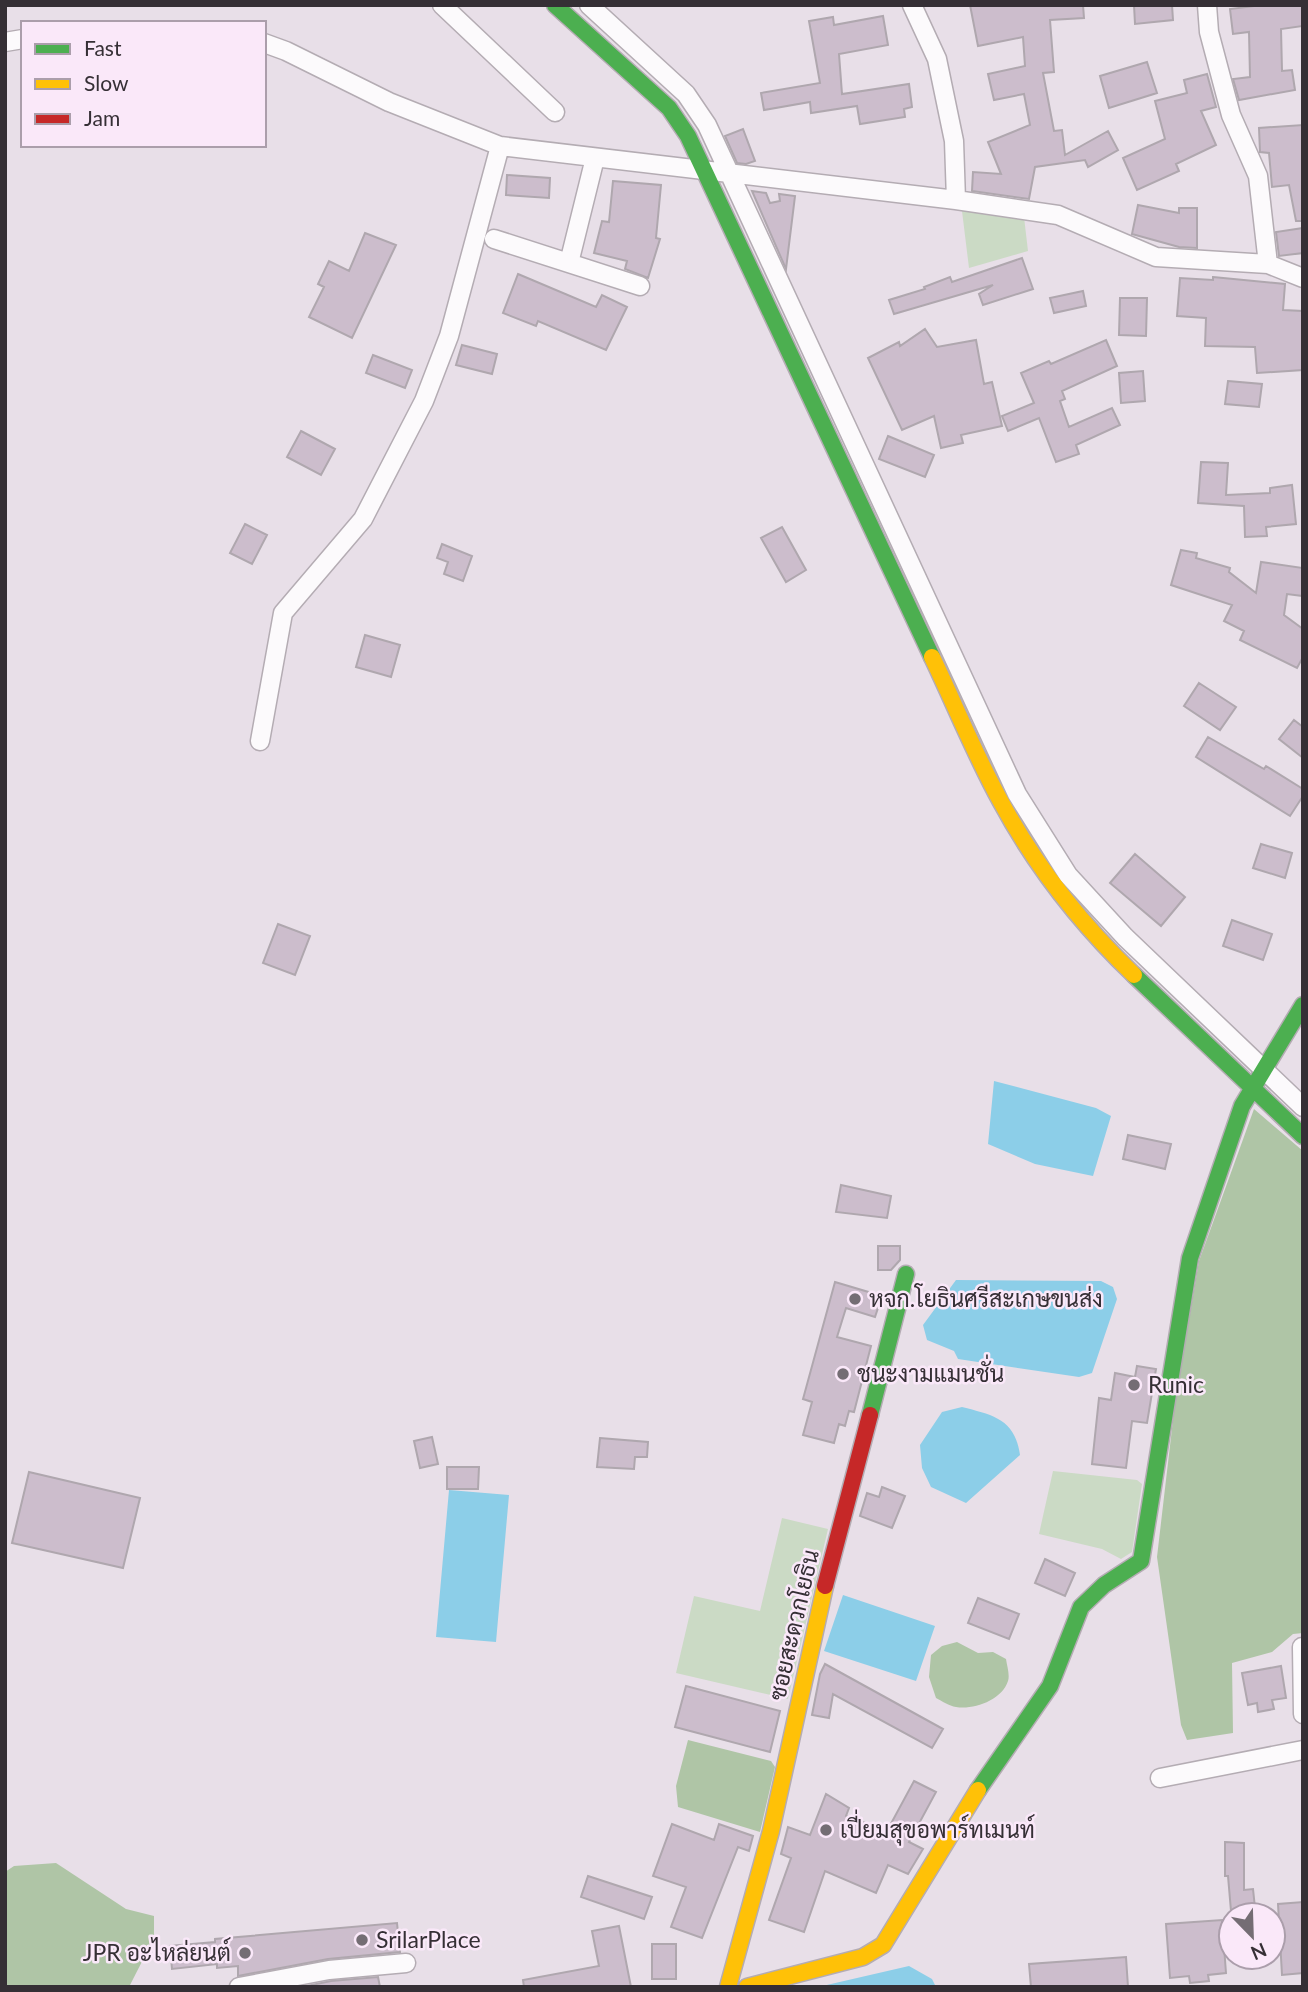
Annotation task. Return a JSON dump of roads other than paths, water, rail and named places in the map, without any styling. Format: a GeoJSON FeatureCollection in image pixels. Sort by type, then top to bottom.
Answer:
{"type":"FeatureCollection","features":[{"type":"Feature","properties":{"kind":"street"},"geometry":{"type":"LineString","coordinates":[[442,5],[555,112]]}},
{"type":"Feature","properties":{"kind":"street"},"geometry":{"type":"LineString","coordinates":[[555,5],[669,108],[716,171],[1017,794],[1068,875],[1125,937],[1303,1107]]}},
{"type":"Feature","properties":{"kind":"street"},"geometry":{"type":"LineString","coordinates":[[589,5],[686,94],[707,125],[716,171],[1001,803],[1054,886],[1110,952],[1251,1090],[1303,1136]]}},
{"type":"Feature","properties":{"kind":"street"},"geometry":{"type":"LineString","coordinates":[[912,5],[937,59],[954,141],[956,200]]}},
{"type":"Feature","properties":{"kind":"street"},"geometry":{"type":"LineString","coordinates":[[1207,5],[1209,32],[1231,115],[1258,176],[1268,264]]}},
{"type":"Feature","properties":{"kind":"street"},"geometry":{"type":"LineString","coordinates":[[266,44],[389,102],[500,146],[956,200],[1058,215],[1156,257],[1268,264],[1303,278]]}},
{"type":"Feature","properties":{"kind":"street"},"geometry":{"type":"LineString","coordinates":[[260,741],[283,613],[363,519],[424,401],[449,336],[500,146]]}},
{"type":"Feature","properties":{"kind":"street"},"geometry":{"type":"LineString","coordinates":[[569,263],[595,158]]}},
{"type":"Feature","properties":{"kind":"street"},"geometry":{"type":"LineString","coordinates":[[494,239],[640,286]]}},
{"type":"Feature","properties":{"kind":"street"},"geometry":{"type":"LineString","coordinates":[[747,1987],[863,1957],[883,1945],[991,1768],[1050,1686],[1081,1608],[1104,1585],[1141,1561],[1190,1258],[1251,1090],[1303,1005]]}},
{"type":"Feature","properties":{"kind":"street","name":"ซอยสะดวกโยธิน"},"geometry":{"type":"LineString","coordinates":[[728,1987],[771,1831],[809,1649],[906,1274]]}},
{"type":"Feature","properties":{"kind":"street"},"geometry":{"type":"LineString","coordinates":[[1302,1647],[1303,1714]]}},
{"type":"Feature","properties":{"kind":"street"},"geometry":{"type":"LineString","coordinates":[[1160,1778],[1303,1750]]}},
{"type":"Feature","properties":{"kind":"street"},"geometry":{"type":"LineString","coordinates":[[239,1987],[329,1970],[406,1963]]}},
{"type":"Feature","properties":{"kind":"water"},"geometry":{"type":"Polygon","coordinates":[[[994,1081],[1096,1108],[1111,1116],[1093,1176],[1035,1164],[988,1144],[994,1081]]]}},
{"type":"Feature","properties":{"kind":"water"},"geometry":{"type":"Polygon","coordinates":[[[956,1280],[1101,1281],[1113,1287],[1117,1299],[1092,1373],[1079,1377],[958,1359],[954,1351],[927,1340],[923,1325],[956,1280]]]}},
{"type":"Feature","properties":{"kind":"water"},"geometry":{"type":"Polygon","coordinates":[[[962,1407],[1001,1420],[1013,1433],[1020,1455],[966,1503],[931,1487],[922,1468],[920,1445],[942,1412],[962,1407]]]}},
{"type":"Feature","properties":{"kind":"water"},"geometry":{"type":"Polygon","coordinates":[[[449,1490],[509,1495],[496,1642],[436,1637],[449,1490]]]}},
{"type":"Feature","properties":{"kind":"water"},"geometry":{"type":"Polygon","coordinates":[[[843,1595],[935,1626],[916,1681],[824,1651],[843,1595]]]}},
{"type":"Feature","properties":{"kind":"water"},"geometry":{"type":"Polygon","coordinates":[[[909,1966],[932,1979],[936,1987],[818,1987],[909,1966]]]}},
{"type":"Feature","properties":{"kind":"place","name":"หจก.โยธินศรีสะเกษขนส่ง"},"geometry":{"type":"Point","coordinates":[855,1299]}},
{"type":"Feature","properties":{"kind":"place","name":"ชนะงามแมนชั่น"},"geometry":{"type":"Point","coordinates":[843,1374]}},
{"type":"Feature","properties":{"kind":"place","name":"Runic"},"geometry":{"type":"Point","coordinates":[1134,1385]}},
{"type":"Feature","properties":{"kind":"place","name":"เปี่ยมสุขอพาร์ทเมนท์"},"geometry":{"type":"Point","coordinates":[826,1830]}},
{"type":"Feature","properties":{"kind":"place","name":"SrilarPlace"},"geometry":{"type":"Point","coordinates":[362,1940]}},
{"type":"Feature","properties":{"kind":"place","name":"JPR อะไหล่ยนต์"},"geometry":{"type":"Point","coordinates":[245,1953]}}]}
